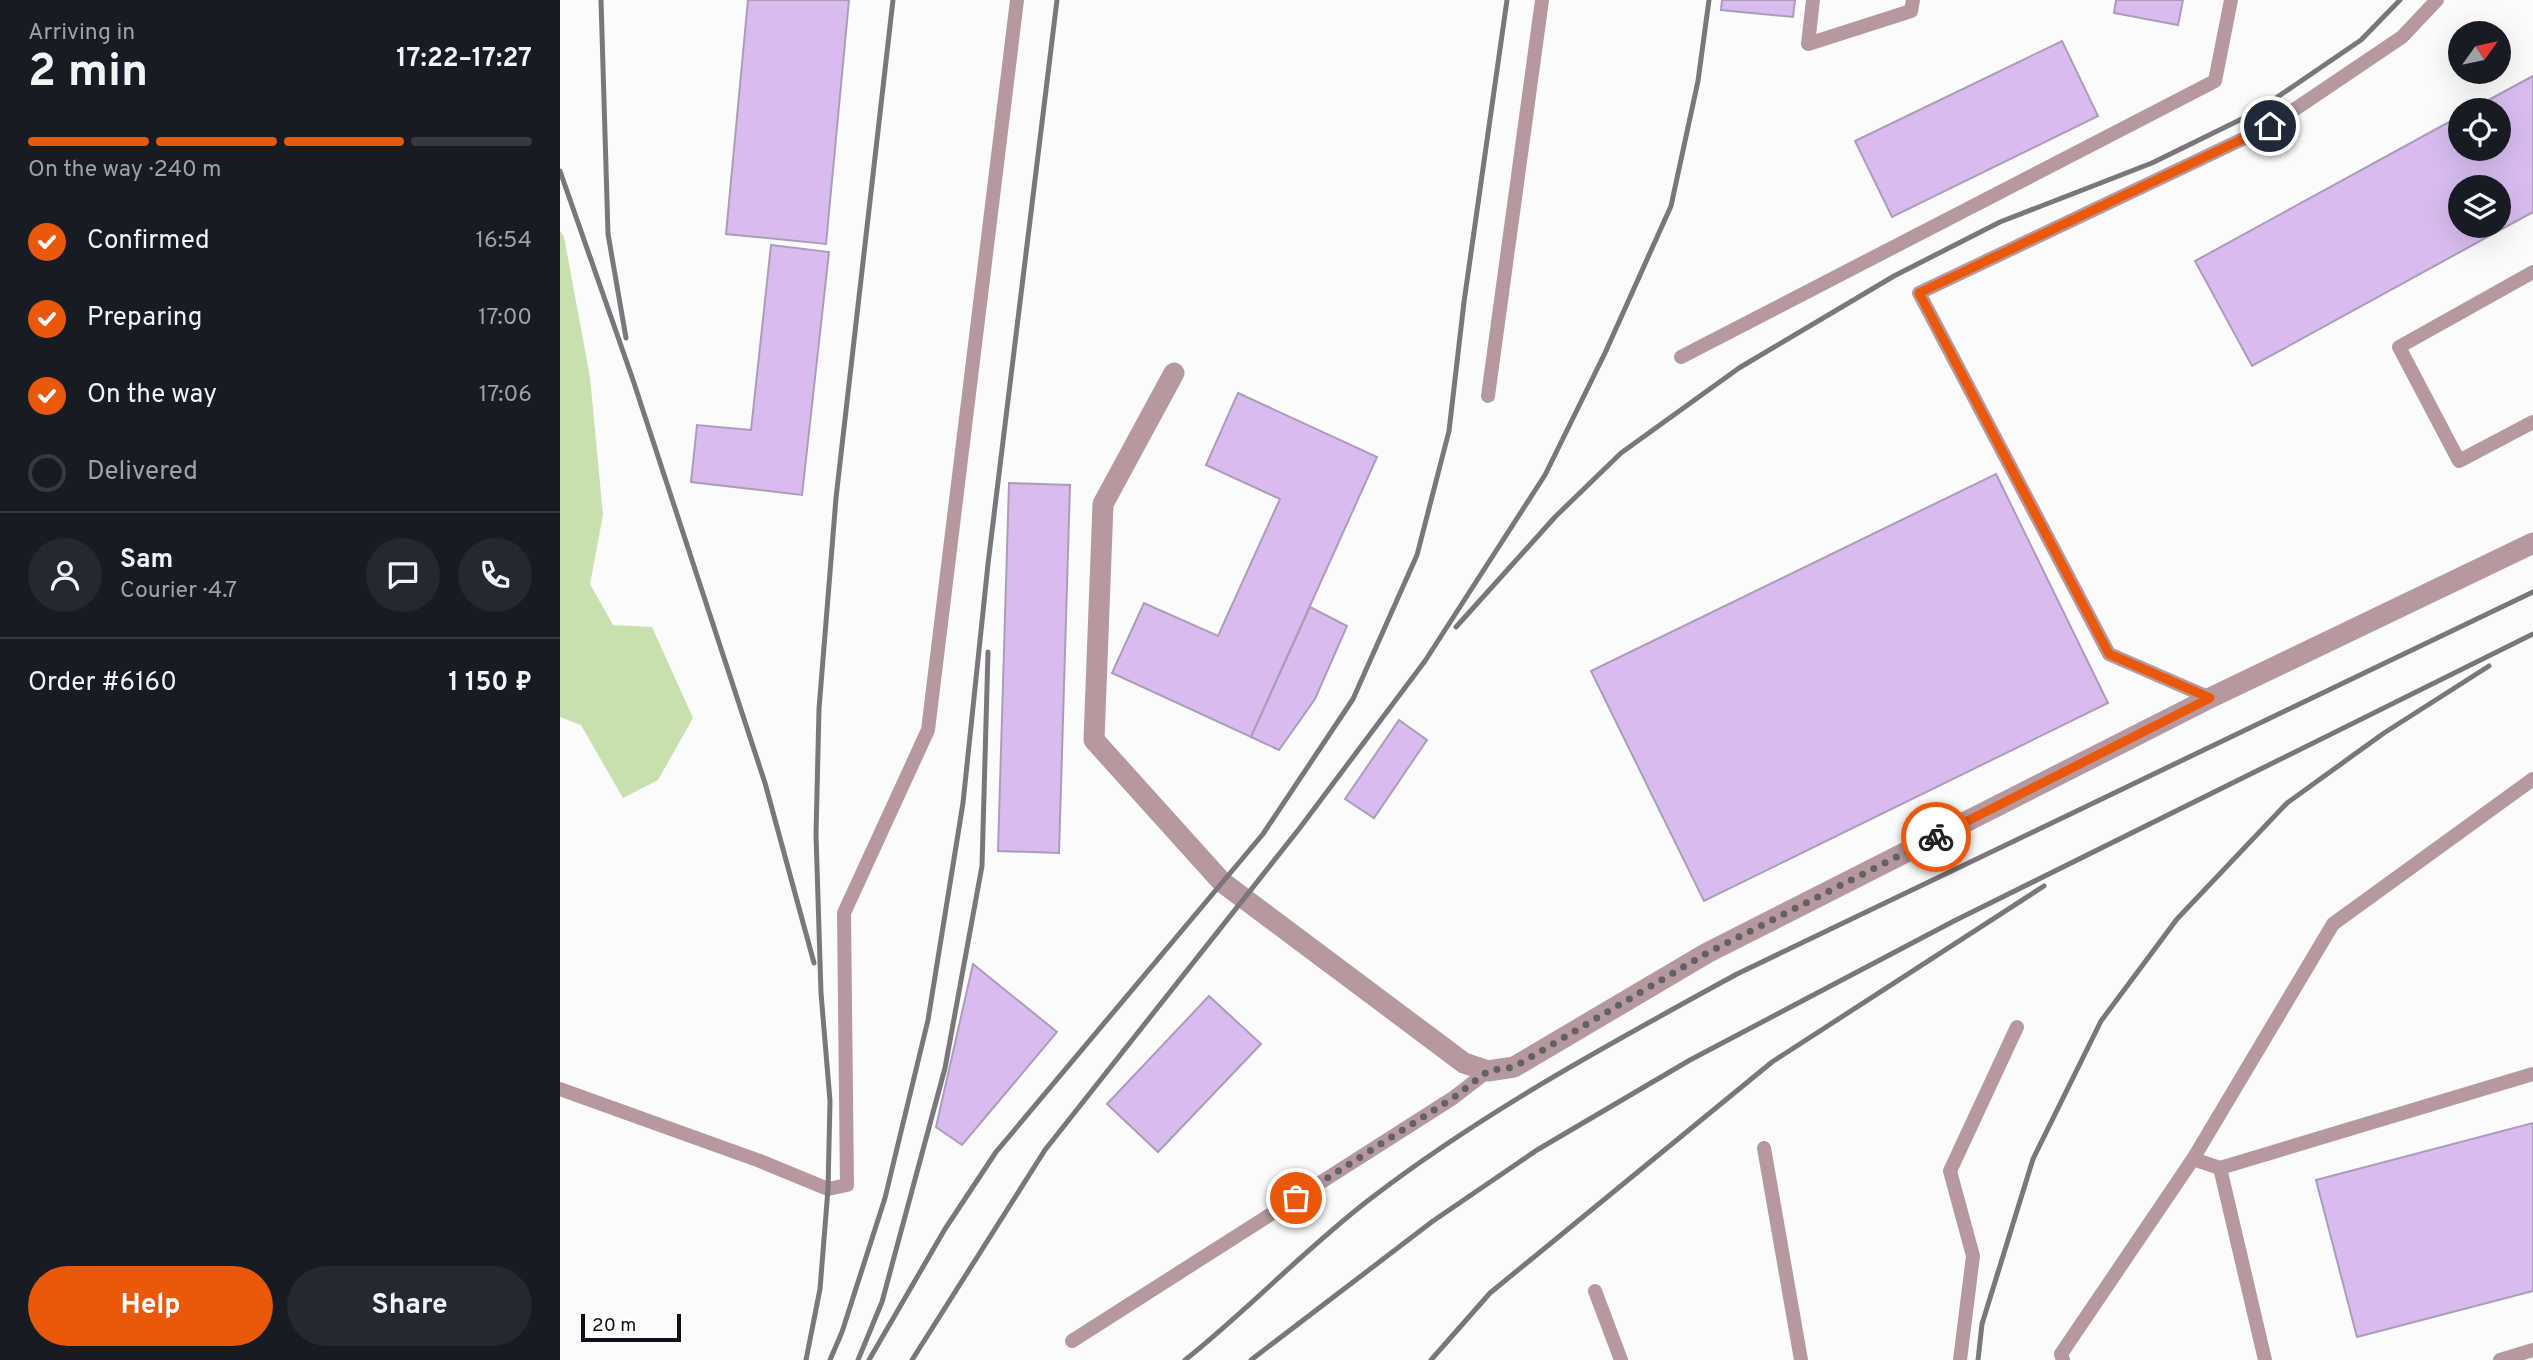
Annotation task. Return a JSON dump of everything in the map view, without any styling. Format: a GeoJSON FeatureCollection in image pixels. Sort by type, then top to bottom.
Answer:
{"type":"FeatureCollection","features":[{"type":"Feature","properties":{"kind":"street"},"geometry":{"type":"LineString","coordinates":[[1174,373],[1103,504],[1094,740],[1222,882],[1464,1063],[1488,1071],[1514,1067],[1707,953],[2210,698],[2533,542]]}},
{"type":"Feature","properties":{"kind":"lane"},"geometry":{"type":"LineString","coordinates":[[560,1089],[760,1161],[828,1189],[847,1185],[844,913],[928,730],[1017,0]]}},
{"type":"Feature","properties":{"kind":"lane"},"geometry":{"type":"LineString","coordinates":[[1488,396],[1542,0]]}},
{"type":"Feature","properties":{"kind":"lane"},"geometry":{"type":"LineString","coordinates":[[1814,0],[1808,44],[1911,11],[1913,0]]}},
{"type":"Feature","properties":{"kind":"lane"},"geometry":{"type":"LineString","coordinates":[[1681,358],[2215,81],[2231,0]]}},
{"type":"Feature","properties":{"kind":"lane"},"geometry":{"type":"LineString","coordinates":[[2210,698],[2109,654],[1919,293],[2270,126],[2402,37],[2437,0]]}},
{"type":"Feature","properties":{"kind":"lane"},"geometry":{"type":"LineString","coordinates":[[2533,272],[2399,347],[2459,461],[2533,422]]}},
{"type":"Feature","properties":{"kind":"lane"},"geometry":{"type":"LineString","coordinates":[[2063,1360],[2061,1354],[2193,1159],[2333,924],[2533,779]]}},
{"type":"Feature","properties":{"kind":"lane"},"geometry":{"type":"LineString","coordinates":[[1960,1360],[1973,1256],[1950,1171],[2017,1027]]}},
{"type":"Feature","properties":{"kind":"lane"},"geometry":{"type":"LineString","coordinates":[[1072,1341],[1453,1098],[1488,1071]]}},
{"type":"Feature","properties":{"kind":"lane"},"geometry":{"type":"LineString","coordinates":[[2193,1159],[2220,1168],[2533,1074]]}},
{"type":"Feature","properties":{"kind":"lane"},"geometry":{"type":"LineString","coordinates":[[1764,1148],[1801,1360]]}},
{"type":"Feature","properties":{"kind":"lane"},"geometry":{"type":"LineString","coordinates":[[2220,1168],[2264,1360]]}},
{"type":"Feature","properties":{"kind":"lane"},"geometry":{"type":"LineString","coordinates":[[1595,1291],[1620,1360]]}},
{"type":"Feature","properties":{"kind":"lane"},"geometry":{"type":"LineString","coordinates":[[2500,1360],[2533,1350]]}},
{"type":"Feature","properties":{"kind":"green space"},"geometry":{"type":"Polygon","coordinates":[[[560,231],[564,237],[590,377],[603,515],[590,584],[613,625],[652,627],[693,718],[658,780],[623,798],[581,725],[560,717],[560,231]]]}},
{"type":"Feature","properties":{"kind":"building"},"geometry":{"type":"Polygon","coordinates":[[[748,0],[849,0],[826,244],[726,234],[748,0]]]}},
{"type":"Feature","properties":{"kind":"building"},"geometry":{"type":"Polygon","coordinates":[[[1722,0],[1795,0],[1793,17],[1721,10],[1722,0]]]}},
{"type":"Feature","properties":{"kind":"building"},"geometry":{"type":"Polygon","coordinates":[[[2116,0],[2183,0],[2178,25],[2114,13],[2116,0]]]}},
{"type":"Feature","properties":{"kind":"building"},"geometry":{"type":"Polygon","coordinates":[[[2062,41],[2098,116],[1892,217],[1855,141],[2062,41]]]}},
{"type":"Feature","properties":{"kind":"building"},"geometry":{"type":"Polygon","coordinates":[[[2533,76],[2533,212],[2511,224],[2511,175],[2448,175],[2448,238],[2486,238],[2252,366],[2195,261],[2448,123],[2448,161],[2511,161],[2511,98],[2492,98],[2533,76]]]}},
{"type":"Feature","properties":{"kind":"building"},"geometry":{"type":"Polygon","coordinates":[[[771,245],[829,252],[802,495],[691,482],[697,425],[751,430],[771,245]]]}},
{"type":"Feature","properties":{"kind":"building"},"geometry":{"type":"Polygon","coordinates":[[[1238,393],[1377,457],[1251,737],[1112,673],[1144,603],[1218,636],[1280,499],[1206,465],[1238,393]]]}},
{"type":"Feature","properties":{"kind":"building"},"geometry":{"type":"Polygon","coordinates":[[[1996,474],[2108,703],[1704,901],[1591,671],[1996,474]]]}},
{"type":"Feature","properties":{"kind":"building"},"geometry":{"type":"Polygon","coordinates":[[[1009,483],[1070,485],[1059,853],[998,851],[1009,483]]]}},
{"type":"Feature","properties":{"kind":"building"},"geometry":{"type":"Polygon","coordinates":[[[1310,607],[1347,626],[1315,699],[1279,750],[1251,737],[1310,607]]]}},
{"type":"Feature","properties":{"kind":"building"},"geometry":{"type":"Polygon","coordinates":[[[1399,720],[1427,740],[1374,818],[1345,799],[1399,720]]]}},
{"type":"Feature","properties":{"kind":"building"},"geometry":{"type":"Polygon","coordinates":[[[973,964],[1057,1032],[962,1145],[936,1127],[973,964]]]}},
{"type":"Feature","properties":{"kind":"building"},"geometry":{"type":"Polygon","coordinates":[[[1209,996],[1261,1044],[1158,1152],[1107,1104],[1209,996]]]}},
{"type":"Feature","properties":{"kind":"building"},"geometry":{"type":"Polygon","coordinates":[[[2533,1123],[2533,1291],[2357,1337],[2316,1180],[2533,1123]]]}},
{"type":"Feature","properties":{"kind":"railway"},"geometry":{"type":"LineString","coordinates":[[601,0],[608,234],[626,338]]}},
{"type":"Feature","properties":{"kind":"railway"},"geometry":{"type":"LineString","coordinates":[[806,1360],[820,1289],[828,1189],[830,1101],[821,993],[816,835],[819,709],[836,498],[893,0]]}},
{"type":"Feature","properties":{"kind":"railway"},"geometry":{"type":"LineString","coordinates":[[830,1360],[842,1332],[885,1198],[928,1020],[963,803],[988,564],[1057,0]]}},
{"type":"Feature","properties":{"kind":"railway"},"geometry":{"type":"LineString","coordinates":[[869,1360],[945,1229],[996,1152],[1263,834],[1353,699],[1417,555],[1449,431],[1464,302],[1507,0]]}},
{"type":"Feature","properties":{"kind":"railway"},"geometry":{"type":"LineString","coordinates":[[912,1360],[1045,1150],[1299,829],[1425,661],[1545,475],[1605,353],[1671,206],[1698,81],[1709,0]]}},
{"type":"Feature","properties":{"kind":"railway"},"geometry":{"type":"LineString","coordinates":[[1456,627],[1555,517],[1621,453],[1739,368],[1894,276],[2000,222],[2152,163],[2254,113],[2361,40],[2400,0]]}},
{"type":"Feature","properties":{"kind":"railway"},"geometry":{"type":"LineString","coordinates":[[560,171],[633,380],[765,783],[814,963]]}},
{"type":"Feature","properties":{"kind":"railway"},"geometry":{"type":"LineString","coordinates":[[1185,1360],[1370,1199],[1457,1137],[1595,1053],[1737,974],[2533,592]]}},
{"type":"Feature","properties":{"kind":"railway"},"geometry":{"type":"LineString","coordinates":[[1251,1360],[1433,1221],[1537,1150],[1690,1060],[1954,921],[2533,634]]}},
{"type":"Feature","properties":{"kind":"railway"},"geometry":{"type":"LineString","coordinates":[[858,1360],[882,1302],[945,1068],[982,866],[988,652]]}},
{"type":"Feature","properties":{"kind":"railway"},"geometry":{"type":"LineString","coordinates":[[1978,1360],[1982,1324],[2033,1159],[2101,1021],[2177,919],[2287,803],[2384,733],[2489,666]]}},
{"type":"Feature","properties":{"kind":"railway"},"geometry":{"type":"LineString","coordinates":[[1431,1360],[1490,1293],[1772,1062],[2044,886]]}},
{"type":"Feature","properties":{"kind":"way so far"},"geometry":{"type":"LineString","coordinates":[[1296,1198],[1453,1098],[1488,1071],[1514,1067],[1707,953],[1936,837]]}},
{"type":"Feature","properties":{"kind":"route"},"geometry":{"type":"LineString","coordinates":[[1936,837],[2210,698],[2109,654],[1919,293],[2270,126]]}}]}
